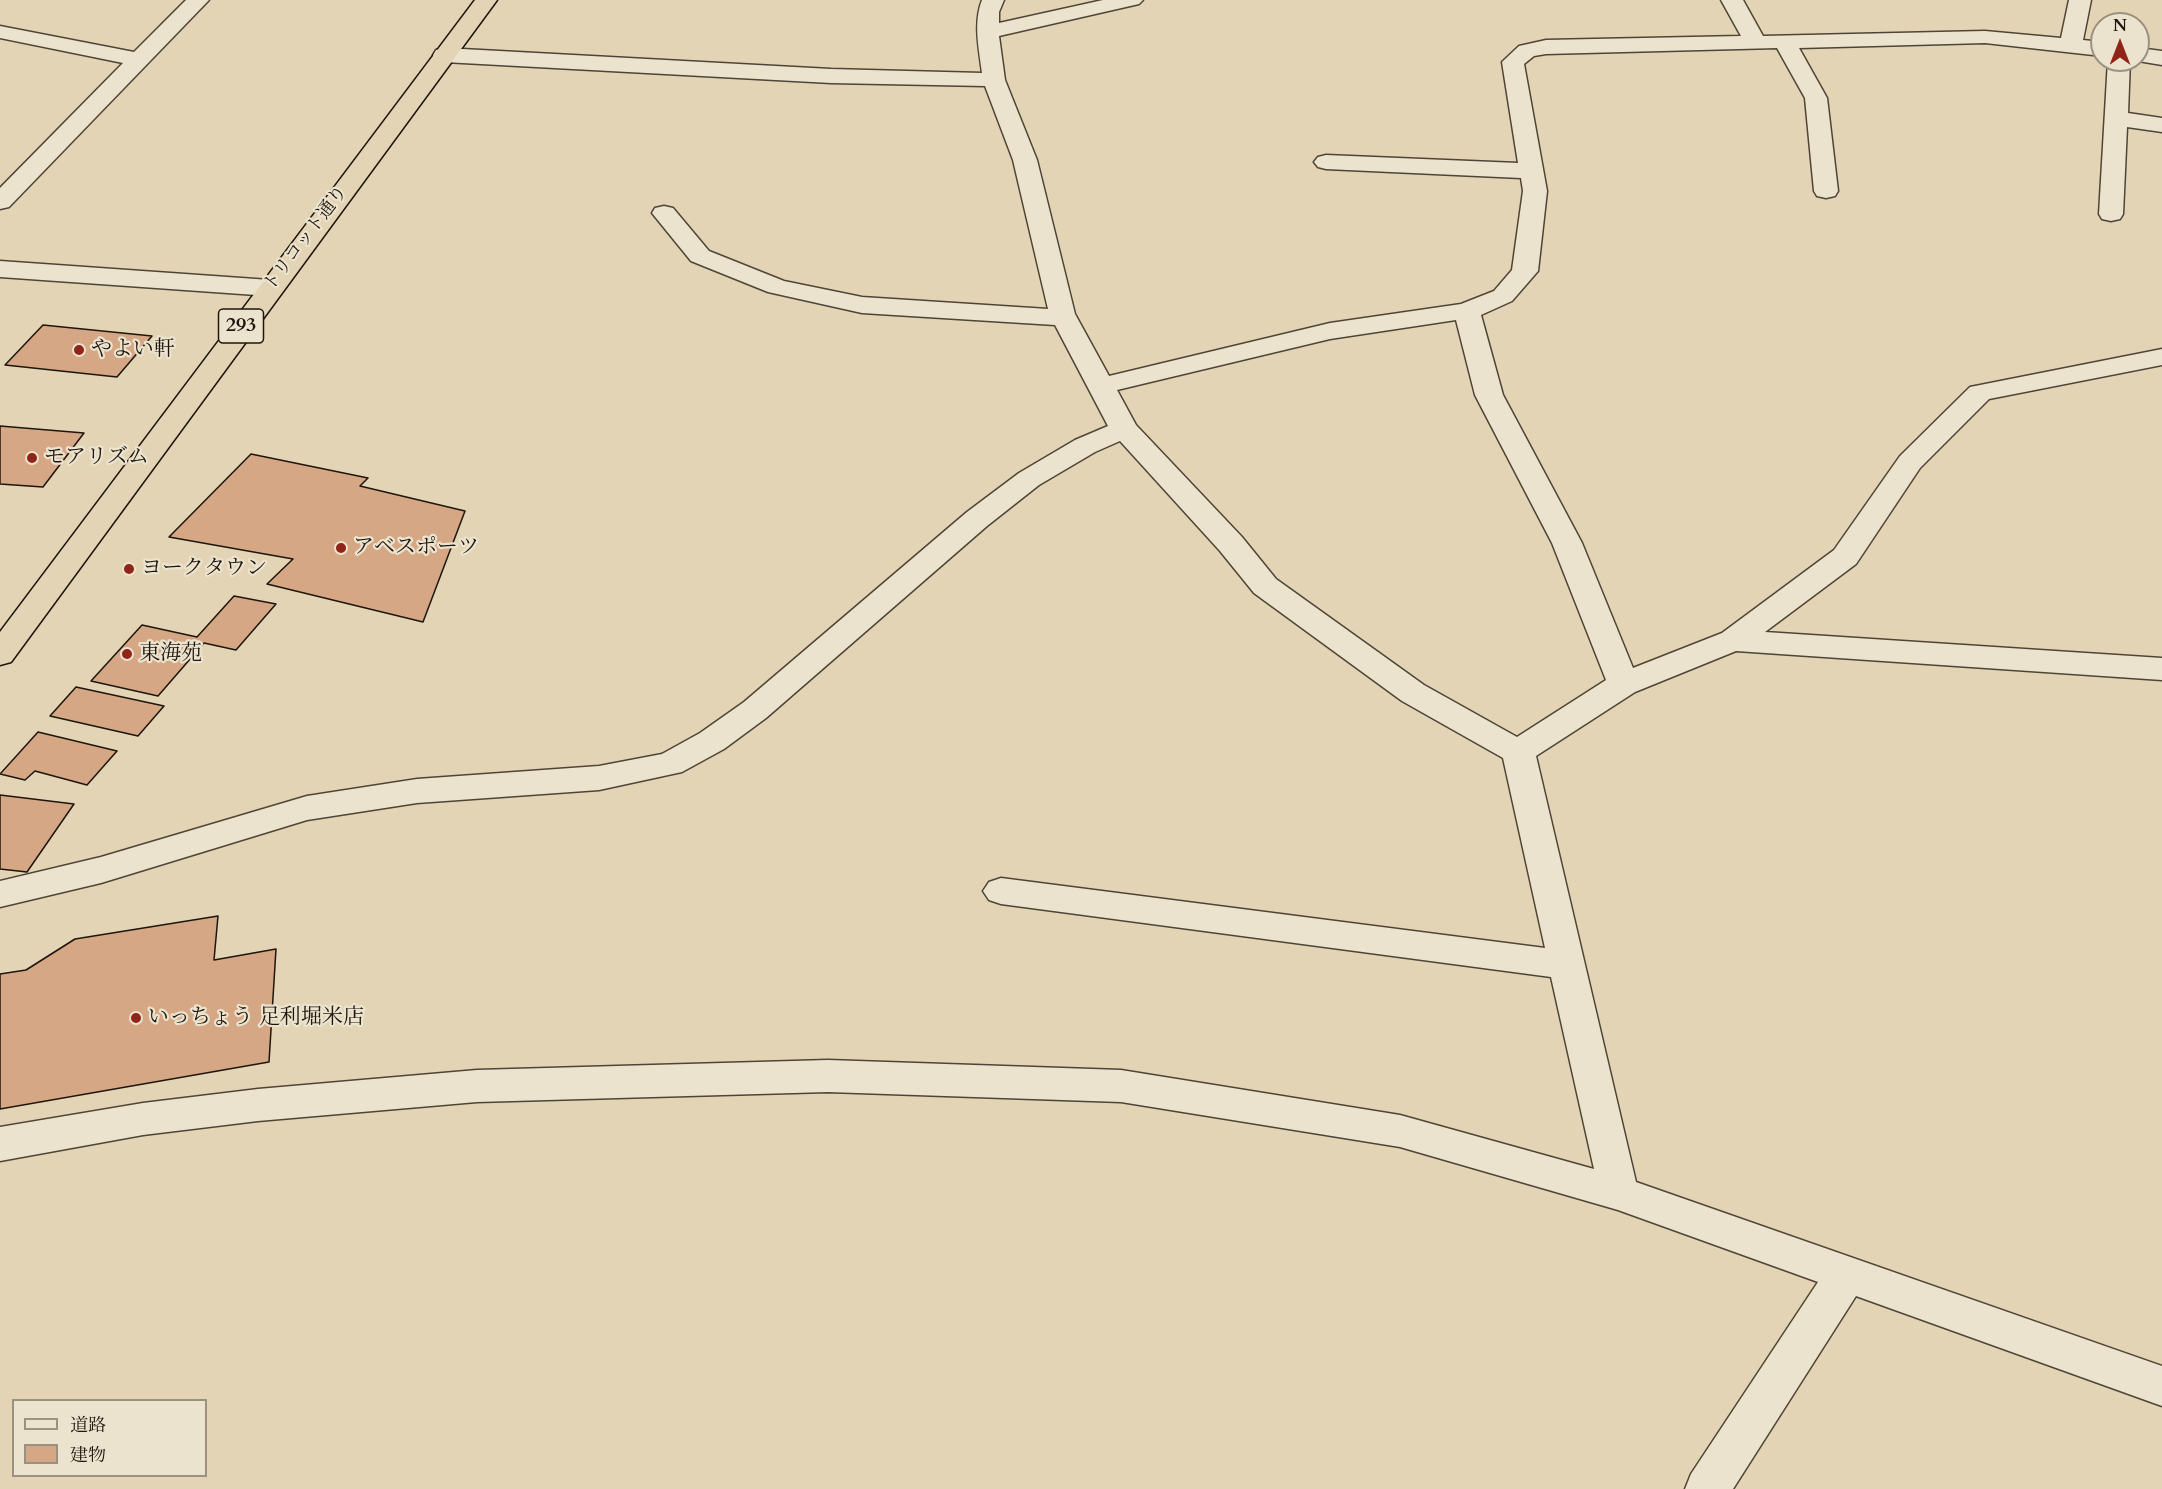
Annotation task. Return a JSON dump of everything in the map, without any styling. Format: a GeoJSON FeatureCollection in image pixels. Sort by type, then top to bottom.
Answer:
{"type":"FeatureCollection","features":[{"type":"Feature","properties":{"kind":"highway","name":"トリコット通り"},"geometry":{"type":"LineString","coordinates":[[0,654],[486,0]]}},
{"type":"Feature","properties":{"kind":"street"},"geometry":{"type":"LineString","coordinates":[[4,193],[198,0]]}},
{"type":"Feature","properties":{"kind":"street"},"geometry":{"type":"LineString","coordinates":[[993,0],[988,12],[988,32],[994,80],[1025,160],[1064,318],[1125,429],[1231,544],[1265,586],[1413,693],[1518,752],[1619,1193]]}},
{"type":"Feature","properties":{"kind":"street"},"geometry":{"type":"LineString","coordinates":[[988,32],[1132,0]]}},
{"type":"Feature","properties":{"kind":"street"},"geometry":{"type":"LineString","coordinates":[[1732,0],[1755,41]]}},
{"type":"Feature","properties":{"kind":"street"},"geometry":{"type":"LineString","coordinates":[[2070,45],[2080,0]]}},
{"type":"Feature","properties":{"kind":"street"},"geometry":{"type":"LineString","coordinates":[[0,32],[139,60]]}},
{"type":"Feature","properties":{"kind":"street"},"geometry":{"type":"LineString","coordinates":[[1101,386],[1330,331],[1467,311],[1503,296],[1525,271],[1535,191],[1513,62],[1527,51],[1546,47],[1985,37],[2090,48]]}},
{"type":"Feature","properties":{"kind":"street"},"geometry":{"type":"LineString","coordinates":[[1784,41],[1816,98],[1826,191]]}},
{"type":"Feature","properties":{"kind":"street"},"geometry":{"type":"LineString","coordinates":[[444,55],[831,76],[994,80]]}},
{"type":"Feature","properties":{"kind":"street"},"geometry":{"type":"LineString","coordinates":[[2111,214],[2118,72]]}},
{"type":"Feature","properties":{"kind":"street"},"geometry":{"type":"LineString","coordinates":[[2115,118],[2162,125]]}},
{"type":"Feature","properties":{"kind":"street"},"geometry":{"type":"LineString","coordinates":[[1326,162],[1532,171]]}},
{"type":"Feature","properties":{"kind":"street"},"geometry":{"type":"LineString","coordinates":[[664,213],[700,256],[777,287],[862,305],[1064,318]]}},
{"type":"Feature","properties":{"kind":"street"},"geometry":{"type":"LineString","coordinates":[[0,269],[270,288]]}},
{"type":"Feature","properties":{"kind":"street"},"geometry":{"type":"LineString","coordinates":[[1467,311],[1489,395],[1567,543],[1624,684]]}},
{"type":"Feature","properties":{"kind":"street"},"geometry":{"type":"LineString","coordinates":[[1518,752],[1624,684],[1733,640],[1845,556],[1910,462],[1980,393],[2162,357]]}},
{"type":"Feature","properties":{"kind":"street"},"geometry":{"type":"LineString","coordinates":[[0,894],[101,870],[307,808],[417,791],[599,778],[670,764],[712,741],[755,710],[977,519],[1029,479],[1085,446],[1125,429]]}},
{"type":"Feature","properties":{"kind":"street"},"geometry":{"type":"LineString","coordinates":[[1733,640],[2162,669]]}},
{"type":"Feature","properties":{"kind":"street"},"geometry":{"type":"LineString","coordinates":[[1001,891],[1568,965]]}},
{"type":"Feature","properties":{"kind":"street"},"geometry":{"type":"LineString","coordinates":[[0,1144],[166,1116],[258,1105],[477,1086],[840,1076],[1121,1086],[1400,1131],[1619,1193],[2162,1386]]}},
{"type":"Feature","properties":{"kind":"street"},"geometry":{"type":"LineString","coordinates":[[1707,1489],[1847,1273]]}},
{"type":"Feature","properties":{"kind":"building","name":"やよい軒"},"geometry":{"type":"Polygon","coordinates":[[[43,325],[152,336],[117,377],[5,365],[43,325]]]}},
{"type":"Feature","properties":{"kind":"building","name":"モアリズム"},"geometry":{"type":"Polygon","coordinates":[[[0,426],[84,433],[43,487],[0,484],[0,426]]]}},
{"type":"Feature","properties":{"kind":"building","name":"アベスポーツ"},"geometry":{"type":"Polygon","coordinates":[[[251,454],[368,478],[360,486],[465,511],[423,622],[267,584],[293,559],[169,537],[251,454]]]}},
{"type":"Feature","properties":{"kind":"building"},"geometry":{"type":"Polygon","coordinates":[[[234,596],[276,604],[236,650],[204,643],[158,696],[91,681],[142,625],[197,637],[234,596]]]}},
{"type":"Feature","properties":{"kind":"building"},"geometry":{"type":"Polygon","coordinates":[[[76,687],[164,706],[138,736],[50,716],[76,687]]]}},
{"type":"Feature","properties":{"kind":"building"},"geometry":{"type":"Polygon","coordinates":[[[38,732],[117,751],[87,785],[35,771],[25,780],[0,774],[38,732]]]}},
{"type":"Feature","properties":{"kind":"building"},"geometry":{"type":"Polygon","coordinates":[[[0,795],[74,804],[27,872],[0,869],[0,795]]]}},
{"type":"Feature","properties":{"kind":"building","name":"いっちょう 足利堀米店"},"geometry":{"type":"Polygon","coordinates":[[[218,916],[214,960],[276,949],[269,1062],[0,1109],[0,974],[26,970],[75,939],[218,916]]]}},
{"type":"Feature","properties":{"kind":"place","name":"やよい軒"},"geometry":{"type":"Point","coordinates":[79,350]}},
{"type":"Feature","properties":{"kind":"place","name":"モアリズム"},"geometry":{"type":"Point","coordinates":[32,458]}},
{"type":"Feature","properties":{"kind":"place","name":"アベスポーツ"},"geometry":{"type":"Point","coordinates":[341,548]}},
{"type":"Feature","properties":{"kind":"place","name":"ヨークタウン"},"geometry":{"type":"Point","coordinates":[129,569]}},
{"type":"Feature","properties":{"kind":"place","name":"東海苑"},"geometry":{"type":"Point","coordinates":[127,654]}},
{"type":"Feature","properties":{"kind":"place","name":"いっちょう 足利堀米店"},"geometry":{"type":"Point","coordinates":[136,1018]}}]}
